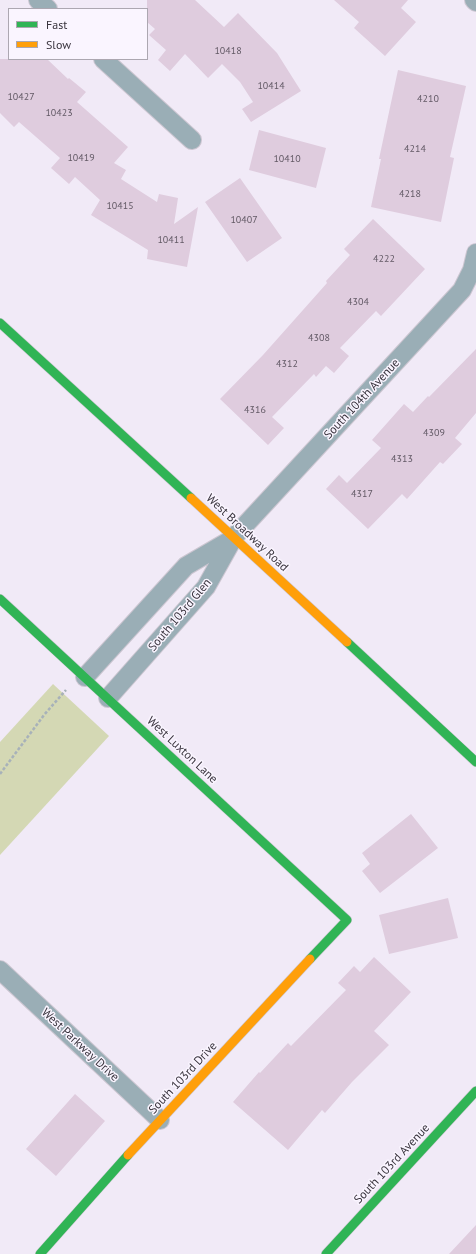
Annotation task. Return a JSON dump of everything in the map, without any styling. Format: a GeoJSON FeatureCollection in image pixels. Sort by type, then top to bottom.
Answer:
{"type":"FeatureCollection","features":[{"type":"Feature","properties":{"kind":"street"},"geometry":{"type":"LineString","coordinates":[[38,0],[47,8]]}},
{"type":"Feature","properties":{"kind":"street"},"geometry":{"type":"LineString","coordinates":[[104,60],[192,140]]}},
{"type":"Feature","properties":{"kind":"street","name":"South 104th Avenue"},"geometry":{"type":"LineString","coordinates":[[234,537],[455,299],[462,290],[472,270],[476,253]]}},
{"type":"Feature","properties":{"kind":"street","name":"West Broadway Road"},"geometry":{"type":"LineString","coordinates":[[0,323],[234,537],[476,762]]}},
{"type":"Feature","properties":{"kind":"street","name":"South 103rd Glen"},"geometry":{"type":"LineString","coordinates":[[85,677],[186,566],[234,537]]}},
{"type":"Feature","properties":{"kind":"street","name":"South 103rd Glen"},"geometry":{"type":"LineString","coordinates":[[108,698],[206,587],[234,537]]}},
{"type":"Feature","properties":{"kind":"street","name":"West Luxton Lane"},"geometry":{"type":"LineString","coordinates":[[0,598],[347,920]]}},
{"type":"Feature","properties":{"kind":"street","name":"South 103rd Drive"},"geometry":{"type":"LineString","coordinates":[[40,1254],[160,1120],[347,920]]}},
{"type":"Feature","properties":{"kind":"street","name":"West Parkway Drive"},"geometry":{"type":"LineString","coordinates":[[0,970],[160,1120]]}},
{"type":"Feature","properties":{"kind":"street","name":"South 103rd Avenue"},"geometry":{"type":"LineString","coordinates":[[326,1254],[476,1091]]}},
{"type":"Feature","properties":{"kind":"path"},"geometry":{"type":"LineString","coordinates":[[0,774],[44,715],[69,687]]}},
{"type":"Feature","properties":{"kind":"green space"},"geometry":{"type":"Polygon","coordinates":[[[53,684],[109,736],[0,855],[0,742],[53,684]]]}},
{"type":"Feature","properties":{"kind":"building"},"geometry":{"type":"Polygon","coordinates":[[[147,0],[195,0],[224,27],[238,13],[277,53],[301,91],[251,122],[242,109],[253,102],[240,82],[222,64],[208,78],[185,54],[170,71],[158,60],[166,50],[149,35],[155,29],[148,23],[147,0]]]}},
{"type":"Feature","properties":{"kind":"building"},"geometry":{"type":"Polygon","coordinates":[[[334,0],[408,0],[401,8],[416,22],[385,56],[354,28],[359,22],[334,0]]]}},
{"type":"Feature","properties":{"kind":"building"},"geometry":{"type":"Polygon","coordinates":[[[0,59],[48,60],[68,79],[69,78],[86,92],[77,102],[128,147],[114,163],[126,170],[121,179],[157,202],[159,194],[178,198],[174,224],[198,207],[187,267],[147,259],[148,250],[91,215],[100,200],[75,177],[69,184],[51,168],[60,158],[19,122],[14,127],[0,113],[0,59]]]}},
{"type":"Feature","properties":{"kind":"building"},"geometry":{"type":"Polygon","coordinates":[[[398,70],[466,86],[450,157],[454,158],[441,222],[371,207],[381,159],[379,159],[398,70]]]}},
{"type":"Feature","properties":{"kind":"building"},"geometry":{"type":"Polygon","coordinates":[[[259,130],[326,148],[316,188],[249,170],[259,130]]]}},
{"type":"Feature","properties":{"kind":"building"},"geometry":{"type":"Polygon","coordinates":[[[240,178],[282,238],[247,262],[205,202],[240,178]]]}},
{"type":"Feature","properties":{"kind":"building"},"geometry":{"type":"Polygon","coordinates":[[[373,219],[425,269],[381,316],[376,311],[340,348],[349,356],[334,373],[326,366],[316,377],[314,374],[272,417],[284,428],[268,445],[220,399],[263,355],[327,283],[326,281],[350,255],[344,249],[373,219]]]}},
{"type":"Feature","properties":{"kind":"building"},"geometry":{"type":"Polygon","coordinates":[[[476,349],[476,413],[455,438],[462,444],[443,464],[440,462],[407,499],[402,494],[368,529],[326,489],[339,475],[347,483],[381,448],[372,440],[404,404],[413,412],[476,349]]]}},
{"type":"Feature","properties":{"kind":"building"},"geometry":{"type":"Polygon","coordinates":[[[411,814],[438,848],[380,893],[362,871],[370,864],[362,853],[411,814]]]}},
{"type":"Feature","properties":{"kind":"building"},"geometry":{"type":"Polygon","coordinates":[[[448,898],[458,938],[389,954],[379,915],[448,898]]]}},
{"type":"Feature","properties":{"kind":"building"},"geometry":{"type":"Polygon","coordinates":[[[374,957],[411,992],[374,1031],[389,1045],[352,1082],[325,1113],[322,1110],[288,1150],[233,1102],[259,1072],[260,1073],[288,1043],[291,1046],[346,990],[338,983],[354,966],[360,972],[374,957]]]}},
{"type":"Feature","properties":{"kind":"building"},"geometry":{"type":"Polygon","coordinates":[[[75,1094],[105,1121],[56,1176],[26,1149],[75,1094]]]}},
{"type":"Feature","properties":{"kind":"building"},"geometry":{"type":"Polygon","coordinates":[[[476,1225],[476,1254],[449,1254],[476,1225]]]}},
{"type":"Feature","properties":{"kind":"traffic: fast"},"geometry":{"type":"LineString","coordinates":[[0,323],[191,498]]}},
{"type":"Feature","properties":{"kind":"traffic: fast"},"geometry":{"type":"LineString","coordinates":[[0,599],[347,920],[310,959]]}},
{"type":"Feature","properties":{"kind":"traffic: fast"},"geometry":{"type":"LineString","coordinates":[[347,642],[476,762]]}},
{"type":"Feature","properties":{"kind":"traffic: fast"},"geometry":{"type":"LineString","coordinates":[[326,1254],[476,1091]]}},
{"type":"Feature","properties":{"kind":"traffic: fast"},"geometry":{"type":"LineString","coordinates":[[40,1254],[128,1155]]}},
{"type":"Feature","properties":{"kind":"traffic: slow"},"geometry":{"type":"LineString","coordinates":[[191,498],[347,642]]}},
{"type":"Feature","properties":{"kind":"traffic: slow"},"geometry":{"type":"LineString","coordinates":[[128,1155],[310,959]]}}]}
